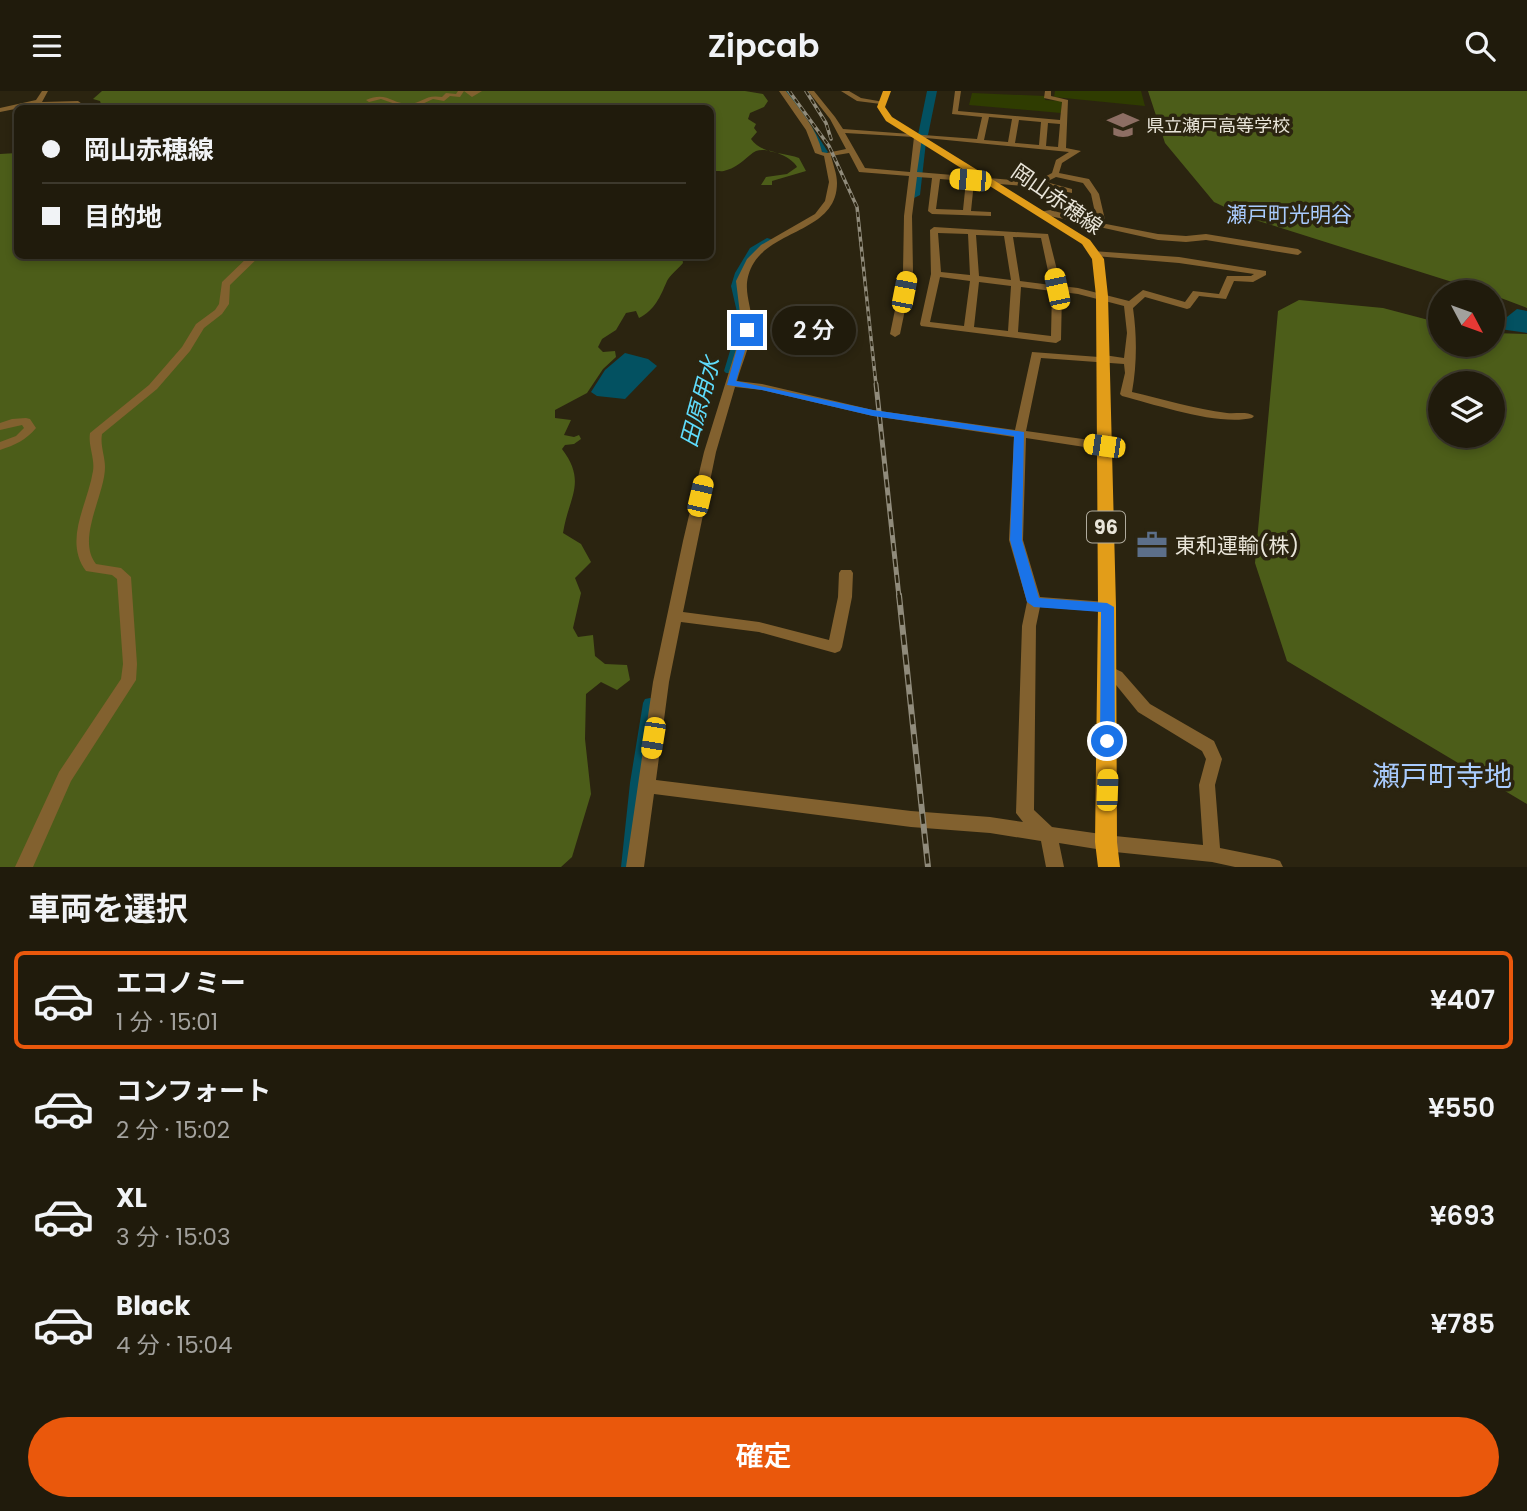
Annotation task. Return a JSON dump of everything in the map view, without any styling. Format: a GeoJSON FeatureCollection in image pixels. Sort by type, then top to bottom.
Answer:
{"type":"FeatureCollection","features":[{"type":"Feature","properties":{"kind":"main road"},"geometry":{"type":"LineString","coordinates":[[881,102],[887,91]]}},
{"type":"Feature","properties":{"kind":"main road","name":"岡山赤穂線"},"geometry":{"type":"LineString","coordinates":[[881,102],[885,115],[1086,241],[1095,253],[1102,296],[1107,607],[1106,842],[1109,867]]}},
{"type":"Feature","properties":{"kind":"street"},"geometry":{"type":"LineString","coordinates":[[32,104],[40,100],[45,91]]}},
{"type":"Feature","properties":{"kind":"street"},"geometry":{"type":"LineString","coordinates":[[370,104],[380,97],[402,105],[413,105],[432,97],[444,99],[448,94],[458,96],[461,91]]}},
{"type":"Feature","properties":{"kind":"street"},"geometry":{"type":"LineString","coordinates":[[467,91],[472,95],[479,91]]}},
{"type":"Feature","properties":{"kind":"street"},"geometry":{"type":"LineString","coordinates":[[782,91],[811,134],[819,153],[827,155],[851,150]]}},
{"type":"Feature","properties":{"kind":"street"},"geometry":{"type":"LineString","coordinates":[[811,91],[845,131],[846,139],[862,170],[1035,185],[1055,174],[1059,162],[1077,151],[845,131]]}},
{"type":"Feature","properties":{"kind":"street"},"geometry":{"type":"LineString","coordinates":[[844,91],[859,100],[881,102]]}},
{"type":"Feature","properties":{"kind":"street"},"geometry":{"type":"LineString","coordinates":[[958,91],[954,113],[1064,122]]}},
{"type":"Feature","properties":{"kind":"street"},"geometry":{"type":"LineString","coordinates":[[1048,91],[1047,98],[1065,100],[1062,149]]}},
{"type":"Feature","properties":{"kind":"street"},"geometry":{"type":"LineString","coordinates":[[27,105],[81,105]]}},
{"type":"Feature","properties":{"kind":"street"},"geometry":{"type":"LineString","coordinates":[[980,141],[986,115]]}},
{"type":"Feature","properties":{"kind":"street"},"geometry":{"type":"LineString","coordinates":[[1011,144],[1016,118]]}},
{"type":"Feature","properties":{"kind":"street"},"geometry":{"type":"LineString","coordinates":[[1042,147],[1045,120]]}},
{"type":"Feature","properties":{"kind":"street"},"geometry":{"type":"LineString","coordinates":[[895,334],[908,271],[908,216],[918,137]]}},
{"type":"Feature","properties":{"kind":"street"},"geometry":{"type":"LineString","coordinates":[[635,867],[661,682],[710,452],[747,330],[742,273],[760,249],[814,219],[827,206],[835,188],[833,169],[827,155]]}},
{"type":"Feature","properties":{"kind":"street"},"geometry":{"type":"LineString","coordinates":[[1055,174],[1086,181],[1096,194],[1102,226]]}},
{"type":"Feature","properties":{"kind":"street"},"geometry":{"type":"LineString","coordinates":[[936,177],[932,211],[988,215]]}},
{"type":"Feature","properties":{"kind":"street"},"geometry":{"type":"LineString","coordinates":[[967,213],[970,180]]}},
{"type":"Feature","properties":{"kind":"street"},"geometry":{"type":"LineString","coordinates":[[1040,183],[1069,191]]}},
{"type":"Feature","properties":{"kind":"street"},"geometry":{"type":"LineString","coordinates":[[1043,214],[1051,213],[1158,237],[1206,237],[1298,252]]}},
{"type":"Feature","properties":{"kind":"street"},"geometry":{"type":"LineString","coordinates":[[1055,356],[1056,339],[1057,289],[1045,236],[934,230],[936,274],[925,324],[1056,339]]}},
{"type":"Feature","properties":{"kind":"street"},"geometry":{"type":"LineString","coordinates":[[969,329],[975,279],[972,233]]}},
{"type":"Feature","properties":{"kind":"street"},"geometry":{"type":"LineString","coordinates":[[1008,234],[1016,284],[1013,334]]}},
{"type":"Feature","properties":{"kind":"street"},"geometry":{"type":"LineString","coordinates":[[1095,253],[1214,263],[1263,273],[1253,279],[1230,278],[1223,297],[1196,293],[1187,306],[1143,293],[1129,304]]}},
{"type":"Feature","properties":{"kind":"street"},"geometry":{"type":"LineString","coordinates":[[24,867],[65,777],[128,680],[130,664],[124,577],[119,571],[90,568],[84,559],[86,516],[100,461],[94,438],[96,433],[159,380],[186,349],[200,326],[224,304],[225,284],[253,259]]}},
{"type":"Feature","properties":{"kind":"street"},"geometry":{"type":"LineString","coordinates":[[936,274],[1057,289],[1102,296],[1129,304]]}},
{"type":"Feature","properties":{"kind":"street"},"geometry":{"type":"LineString","coordinates":[[1129,304],[1132,333],[1126,394],[1243,419],[1248,416]]}},
{"type":"Feature","properties":{"kind":"street"},"geometry":{"type":"LineString","coordinates":[[1055,867],[1049,835],[1025,813],[1029,626],[1034,602],[1016,540],[1020,434],[1036,354],[1129,362]]}},
{"type":"Feature","properties":{"kind":"street"},"geometry":{"type":"LineString","coordinates":[[731,383],[762,387],[873,413],[1104,446]]}},
{"type":"Feature","properties":{"kind":"street"},"geometry":{"type":"LineString","coordinates":[[0,427],[26,421],[30,428],[20,438],[0,446]]}},
{"type":"Feature","properties":{"kind":"street"},"geometry":{"type":"LineString","coordinates":[[676,616],[760,627],[835,647],[845,597],[846,573]]}},
{"type":"Feature","properties":{"kind":"street"},"geometry":{"type":"LineString","coordinates":[[1034,602],[1107,607]]}},
{"type":"Feature","properties":{"kind":"street"},"geometry":{"type":"LineString","coordinates":[[1107,671],[1116,676],[1144,708],[1209,746],[1214,759],[1206,785],[1212,854]]}},
{"type":"Feature","properties":{"kind":"street"},"geometry":{"type":"LineString","coordinates":[[645,786],[911,819],[990,825],[1049,835],[1212,854],[1234,862],[1274,867]]}},
{"type":"Feature","properties":{"kind":"green space"},"geometry":{"type":"Polygon","coordinates":[[[102,91],[745,91],[763,94],[768,101],[764,107],[750,113],[748,119],[756,124],[754,128],[757,132],[751,139],[770,151],[756,151],[725,171],[714,172],[714,105],[100,105],[100,101],[93,99],[102,91]]]}},
{"type":"Feature","properties":{"kind":"green space"},"geometry":{"type":"Polygon","coordinates":[[[1055,91],[1141,91],[1145,106],[1054,97],[1055,91]]]}},
{"type":"Feature","properties":{"kind":"green space"},"geometry":{"type":"Polygon","coordinates":[[[1148,91],[1527,91],[1527,308],[1505,300],[1505,280],[1446,280],[1246,217],[1214,202],[1165,143],[1148,91]]]}},
{"type":"Feature","properties":{"kind":"green space"},"geometry":{"type":"Polygon","coordinates":[[[972,93],[1045,96],[1045,100],[1062,101],[1061,113],[969,105],[972,93]]]}},
{"type":"Feature","properties":{"kind":"green space"},"geometry":{"type":"Polygon","coordinates":[[[775,152],[799,158],[806,171],[772,181],[772,185],[761,185],[766,177],[787,174],[797,167],[785,156],[775,152]]]}},
{"type":"Feature","properties":{"kind":"green space"},"geometry":{"type":"Polygon","coordinates":[[[14,153],[14,259],[682,259],[683,263],[668,279],[649,311],[639,318],[636,311],[626,313],[616,330],[602,339],[598,347],[603,352],[615,351],[616,357],[603,369],[587,393],[555,410],[555,418],[571,420],[564,435],[579,435],[581,439],[574,444],[565,445],[562,449],[574,471],[575,480],[563,533],[581,544],[591,562],[575,578],[581,593],[573,628],[578,637],[593,635],[595,656],[605,664],[627,665],[630,680],[617,690],[601,682],[586,694],[585,739],[591,794],[572,857],[561,867],[0,867],[0,154],[14,153]]]}},
{"type":"Feature","properties":{"kind":"green space"},"geometry":{"type":"Polygon","coordinates":[[[1299,300],[1383,308],[1428,320],[1428,357],[1505,357],[1505,333],[1527,334],[1527,804],[1287,661],[1255,563],[1278,311],[1299,300]]]}},
{"type":"Feature","properties":{"kind":"water"},"geometry":{"type":"Polygon","coordinates":[[[1517,309],[1527,311],[1527,333],[1505,330],[1505,318],[1517,309]]]}},
{"type":"Feature","properties":{"kind":"water"},"geometry":{"type":"Polygon","coordinates":[[[625,353],[648,359],[657,366],[625,399],[597,396],[591,392],[605,370],[625,353]]]}},
{"type":"Feature","properties":{"kind":"waterway","name":"田原用水"},"geometry":{"type":"LineString","coordinates":[[786,91],[825,152]]}},
{"type":"Feature","properties":{"kind":"waterway"},"geometry":{"type":"LineString","coordinates":[[923,135],[932,91]]}},
{"type":"Feature","properties":{"kind":"waterway"},"geometry":{"type":"LineString","coordinates":[[914,195],[921,142]]}},
{"type":"Feature","properties":{"kind":"waterway","name":"田原用水"},"geometry":{"type":"LineString","coordinates":[[729,371],[743,321],[735,286],[739,273],[753,250],[770,240]]}},
{"type":"Feature","properties":{"kind":"waterway","name":"田原用水"},"geometry":{"type":"LineString","coordinates":[[629,867],[637,783],[650,703]]}},
{"type":"Feature","properties":{"kind":"railway"},"geometry":{"type":"LineString","coordinates":[[789,91],[829,146],[857,207],[876,385]]}},
{"type":"Feature","properties":{"kind":"railway"},"geometry":{"type":"LineString","coordinates":[[806,91],[826,123],[831,139]]}},
{"type":"Feature","properties":{"kind":"railway"},"geometry":{"type":"LineString","coordinates":[[876,384],[899,597]]}},
{"type":"Feature","properties":{"kind":"railway"},"geometry":{"type":"LineString","coordinates":[[899,595],[928,867]]}},
{"type":"Feature","properties":{"kind":"place","name":"県立瀬戸高等学校"},"geometry":{"type":"Point","coordinates":[1123,125]}},
{"type":"Feature","properties":{"kind":"place","name":"東和運輸(株)"},"geometry":{"type":"Point","coordinates":[1152,545]}},
{"type":"Feature","properties":{"kind":"district","name":"瀬戸町光明谷"},"geometry":{"type":"Point","coordinates":[1289,214]}},
{"type":"Feature","properties":{"kind":"district","name":"瀬戸町寺地"},"geometry":{"type":"Point","coordinates":[1442,776]}},
{"type":"Feature","properties":{"kind":"route"},"geometry":{"type":"LineString","coordinates":[[747,330],[731,383],[762,387],[873,413],[1020,434],[1016,540],[1034,602],[1107,607],[1107,741]]}}]}
